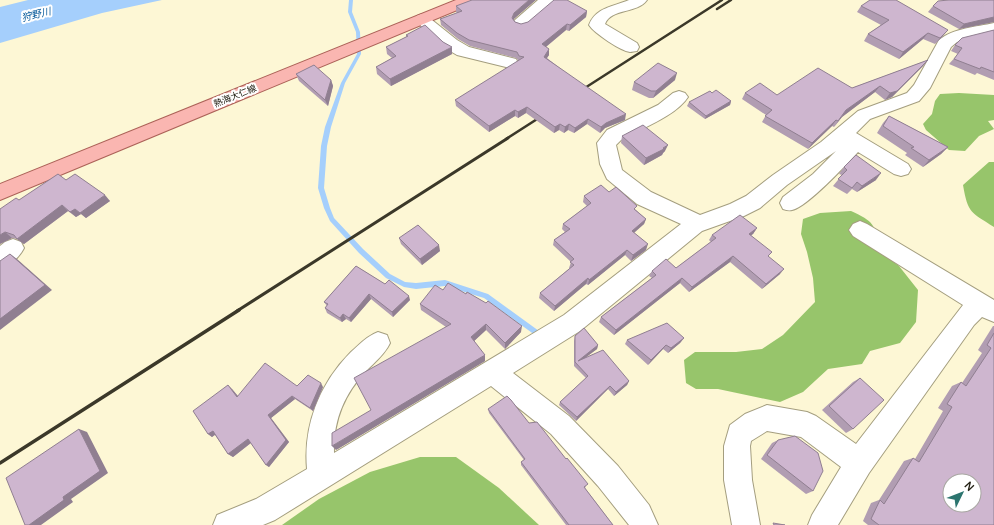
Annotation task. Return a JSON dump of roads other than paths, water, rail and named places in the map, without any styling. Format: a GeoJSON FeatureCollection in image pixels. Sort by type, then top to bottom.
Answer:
{"type":"FeatureCollection","features":[{"type":"Feature","properties":{"kind":"main road","name":"熱海大仁線"},"geometry":{"type":"LineString","coordinates":[[0,192],[469,0]]}},
{"type":"Feature","properties":{"kind":"street"},"geometry":{"type":"LineString","coordinates":[[521,23],[546,2],[546,0]]}},
{"type":"Feature","properties":{"kind":"street"},"geometry":{"type":"LineString","coordinates":[[631,47],[597,25],[598,21],[605,14],[632,6],[639,0]]}},
{"type":"Feature","properties":{"kind":"street"},"geometry":{"type":"LineString","coordinates":[[422,19],[451,44],[463,51],[510,63]]}},
{"type":"Feature","properties":{"kind":"street"},"geometry":{"type":"LineString","coordinates":[[790,203],[830,170],[864,115],[913,97],[921,88],[951,32],[994,28]]}},
{"type":"Feature","properties":{"kind":"street"},"geometry":{"type":"LineString","coordinates":[[679,97],[664,109],[614,134],[606,143],[607,153],[614,174],[626,184],[644,198],[698,224]]}},
{"type":"Feature","properties":{"kind":"street"},"geometry":{"type":"LineString","coordinates":[[849,138],[901,170]]}},
{"type":"Feature","properties":{"kind":"street"},"geometry":{"type":"LineString","coordinates":[[227,525],[265,510],[572,323],[698,224],[737,210],[753,202],[780,180],[828,147],[849,138]]}},
{"type":"Feature","properties":{"kind":"street"},"geometry":{"type":"LineString","coordinates":[[860,230],[987,308]]}},
{"type":"Feature","properties":{"kind":"street"},"geometry":{"type":"LineString","coordinates":[[822,525],[859,463],[966,318],[987,308]]}},
{"type":"Feature","properties":{"kind":"street"},"geometry":{"type":"LineString","coordinates":[[322,475],[320,444],[324,420],[334,396],[346,375],[378,343]]}},
{"type":"Feature","properties":{"kind":"street"},"geometry":{"type":"LineString","coordinates":[[492,372],[560,426],[608,476],[639,514],[644,525]]}},
{"type":"Feature","properties":{"kind":"street"},"geometry":{"type":"LineString","coordinates":[[746,525],[736,470],[735,449],[739,434],[754,423],[767,418],[807,425],[859,463]]}},
{"type":"Feature","properties":{"kind":"water","name":"狩野川"},"geometry":{"type":"Polygon","coordinates":[[[28,0],[162,0],[102,13],[0,43],[0,7],[28,0]]]}},
{"type":"Feature","properties":{"kind":"waterway"},"geometry":{"type":"LineString","coordinates":[[351,0],[350,12],[358,32],[359,54],[343,83],[328,127],[324,146],[321,188],[332,219],[361,251],[388,276],[404,284],[416,286],[445,283],[486,296],[537,333]]}},
{"type":"Feature","properties":{"kind":"railway"},"geometry":{"type":"LineString","coordinates":[[577,93],[722,0]]}},
{"type":"Feature","properties":{"kind":"railway"},"geometry":{"type":"LineString","coordinates":[[717,9],[731,0]]}},
{"type":"Feature","properties":{"kind":"railway"},"geometry":{"type":"LineString","coordinates":[[506,139],[545,114]]}},
{"type":"Feature","properties":{"kind":"railway"},"geometry":{"type":"LineString","coordinates":[[237,311],[508,138]]}},
{"type":"Feature","properties":{"kind":"railway"},"geometry":{"type":"LineString","coordinates":[[0,463],[239,310]]}}]}
